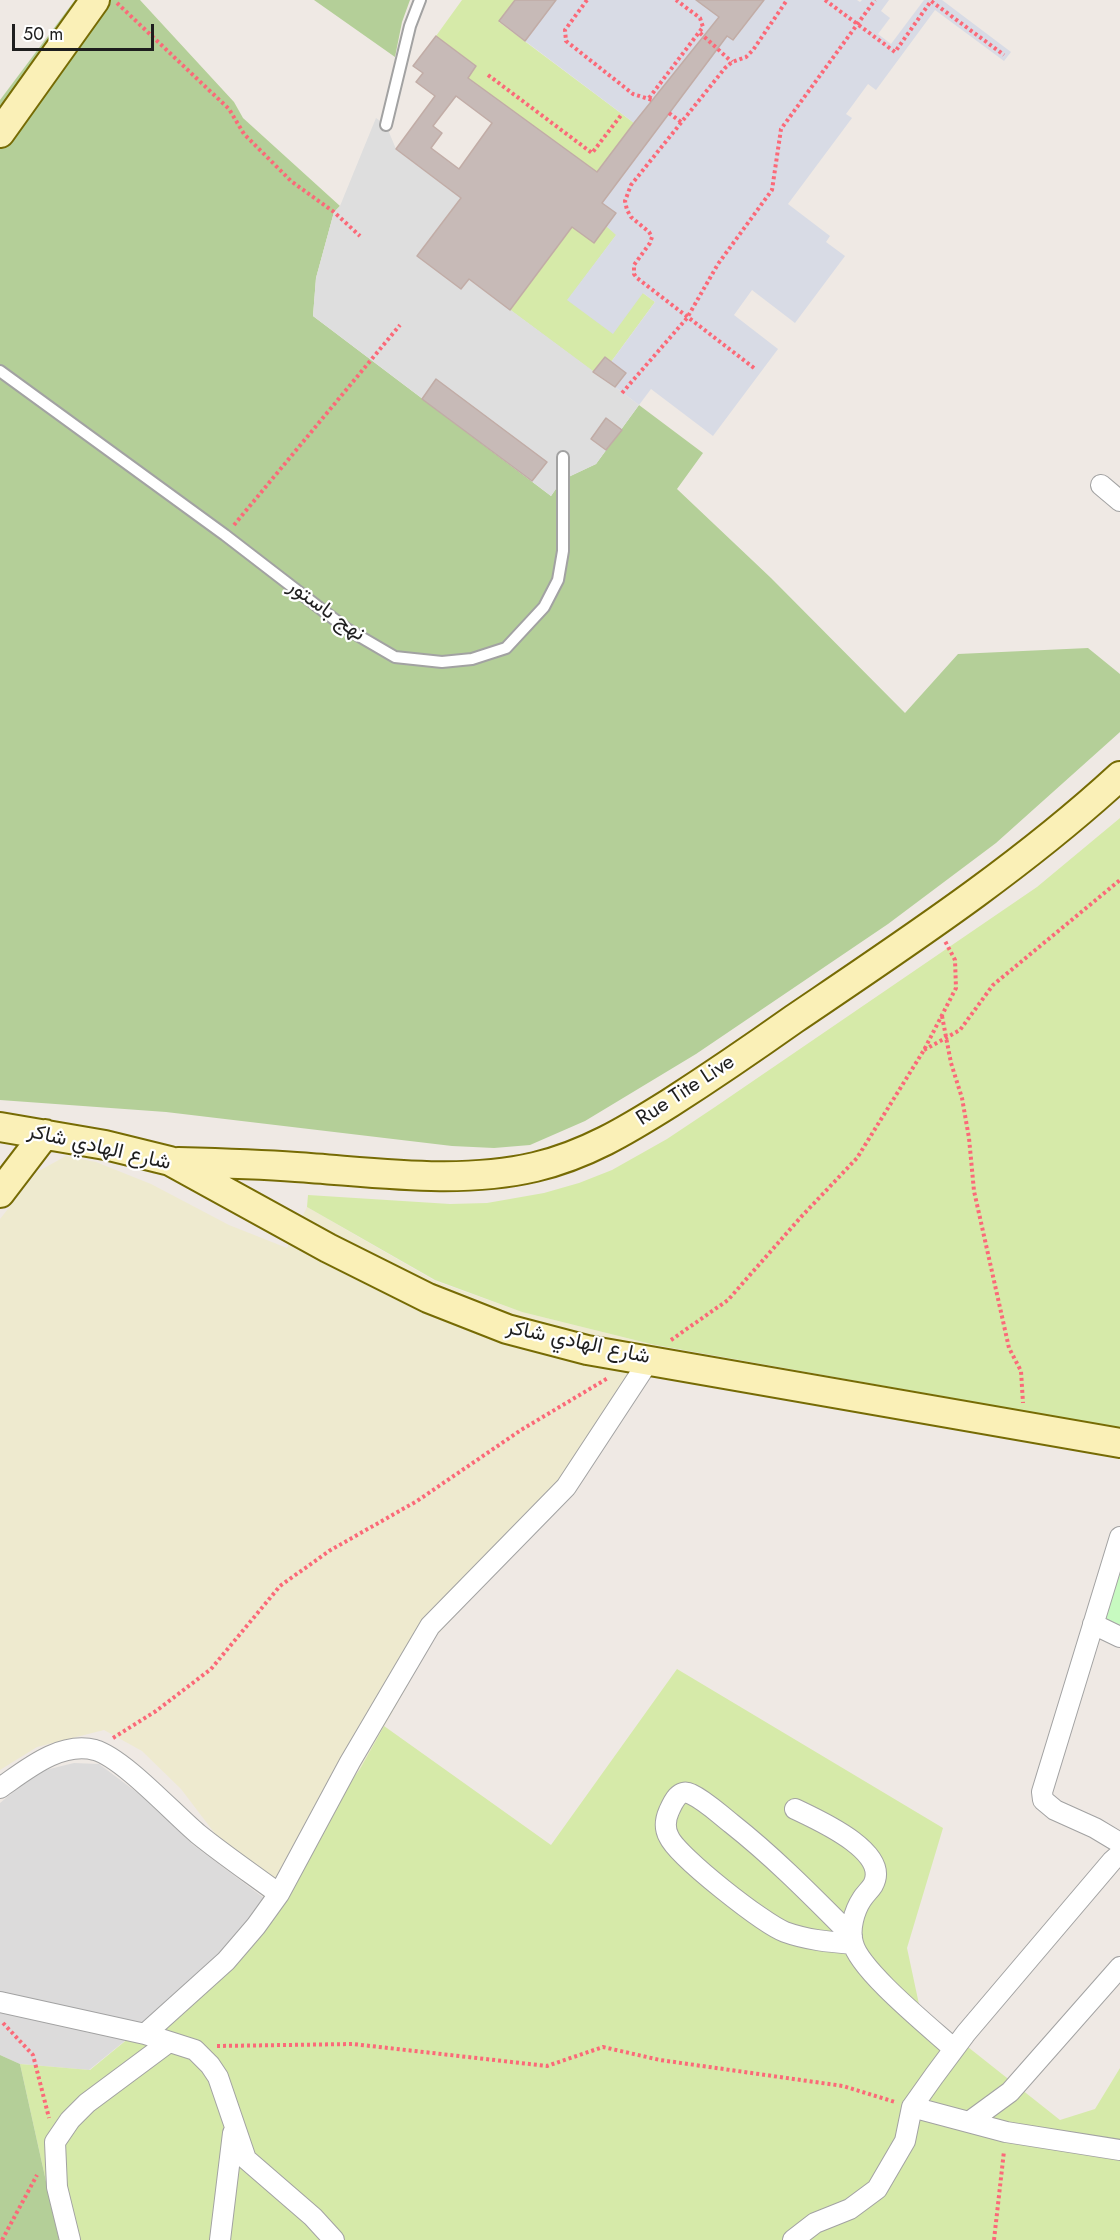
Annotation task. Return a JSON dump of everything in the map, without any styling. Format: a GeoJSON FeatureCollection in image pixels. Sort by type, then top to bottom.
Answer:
{"type":"FeatureCollection","features":[{"type":"Feature","properties":{"kind":"street"},"geometry":{"type":"LineString","coordinates":[[0,133],[94,0]]}},
{"type":"Feature","properties":{"kind":"street"},"geometry":{"type":"LineString","coordinates":[[1101,485],[1120,501]]}},
{"type":"Feature","properties":{"kind":"street","name":"Rue Tite Live"},"geometry":{"type":"LineString","coordinates":[[170,1161],[381,1174],[448,1175],[487,1174],[534,1167],[564,1159],[601,1144],[711,1077],[934,923],[1074,819],[1120,776]]}},
{"type":"Feature","properties":{"kind":"street","name":"شارع الهادي شاكر"},"geometry":{"type":"LineString","coordinates":[[0,1127],[105,1145],[170,1161],[378,1274],[476,1318],[544,1340],[1120,1443]]}},
{"type":"Feature","properties":{"kind":"street"},"geometry":{"type":"LineString","coordinates":[[0,1193],[45,1134]]}},
{"type":"Feature","properties":{"kind":"street"},"geometry":{"type":"LineString","coordinates":[[145,2034],[226,1961],[256,1926],[279,1894],[350,1762],[430,1626],[566,1487],[647,1359]]}},
{"type":"Feature","properties":{"kind":"street"},"geometry":{"type":"LineString","coordinates":[[1120,1537],[1042,1792],[1043,1800],[1055,1810],[1095,1828],[1120,1843]]}},
{"type":"Feature","properties":{"kind":"street"},"geometry":{"type":"LineString","coordinates":[[1094,1623],[1120,1637]]}},
{"type":"Feature","properties":{"kind":"street"},"geometry":{"type":"LineString","coordinates":[[0,1788],[32,1764],[54,1754],[75,1750],[95,1750],[114,1760],[199,1834],[279,1894]]}},
{"type":"Feature","properties":{"kind":"street"},"geometry":{"type":"LineString","coordinates":[[852,1940],[819,1940],[783,1931],[706,1876],[668,1837],[665,1826],[678,1796],[686,1792],[690,1793],[759,1846],[852,1940],[870,1971],[954,2049]]}},
{"type":"Feature","properties":{"kind":"street"},"geometry":{"type":"LineString","coordinates":[[795,1809],[831,1827],[867,1853],[875,1865],[877,1874],[873,1885],[861,1901],[852,1926],[852,1940]]}},
{"type":"Feature","properties":{"kind":"street"},"geometry":{"type":"LineString","coordinates":[[793,2240],[815,2223],[850,2209],[877,2189],[905,2141],[912,2107],[954,2049],[1117,1862]]}},
{"type":"Feature","properties":{"kind":"street"},"geometry":{"type":"LineString","coordinates":[[969,2122],[1010,2092],[1120,1967]]}},
{"type":"Feature","properties":{"kind":"street"},"geometry":{"type":"LineString","coordinates":[[0,2002],[145,2034],[195,2050],[218,2077],[246,2159],[313,2217],[334,2240]]}},
{"type":"Feature","properties":{"kind":"street"},"geometry":{"type":"LineString","coordinates":[[70,2240],[57,2187],[55,2142],[70,2120],[87,2103],[169,2042]]}},
{"type":"Feature","properties":{"kind":"street"},"geometry":{"type":"LineString","coordinates":[[912,2107],[1006,2132],[1120,2150]]}},
{"type":"Feature","properties":{"kind":"street"},"geometry":{"type":"LineString","coordinates":[[219,2240],[234,2128]]}},
{"type":"Feature","properties":{"kind":"lane"},"geometry":{"type":"LineString","coordinates":[[386,125],[410,26],[420,0]]}},
{"type":"Feature","properties":{"kind":"lane","name":"نهج باستور"},"geometry":{"type":"LineString","coordinates":[[0,371],[225,535],[347,629],[395,657],[442,662],[472,659],[506,648],[544,607],[558,580],[563,551],[563,457]]}},
{"type":"Feature","properties":{"kind":"path"},"geometry":{"type":"LineString","coordinates":[[114,0],[229,109],[244,134],[291,181],[334,212],[360,236]]}},
{"type":"Feature","properties":{"kind":"path"},"geometry":{"type":"LineString","coordinates":[[587,0],[565,30],[566,41],[633,94],[651,99],[703,27],[702,21],[676,0]]}},
{"type":"Feature","properties":{"kind":"path"},"geometry":{"type":"LineString","coordinates":[[754,368],[687,318],[634,274],[635,261],[650,243],[652,237],[631,218],[626,201],[631,185],[681,122],[725,68],[749,54],[787,0]]}},
{"type":"Feature","properties":{"kind":"path"},"geometry":{"type":"LineString","coordinates":[[825,0],[895,52],[931,1],[1004,55]]}},
{"type":"Feature","properties":{"kind":"path"},"geometry":{"type":"LineString","coordinates":[[622,393],[687,318],[718,264],[772,190],[781,129],[875,0]]}},
{"type":"Feature","properties":{"kind":"path"},"geometry":{"type":"LineString","coordinates":[[700,33],[732,62]]}},
{"type":"Feature","properties":{"kind":"path"},"geometry":{"type":"LineString","coordinates":[[488,75],[592,153],[622,114]]}},
{"type":"Feature","properties":{"kind":"path"},"geometry":{"type":"LineString","coordinates":[[669,113],[681,122]]}},
{"type":"Feature","properties":{"kind":"path"},"geometry":{"type":"LineString","coordinates":[[225,535],[400,325]]}},
{"type":"Feature","properties":{"kind":"path"},"geometry":{"type":"LineString","coordinates":[[924,1050],[960,1030],[993,985],[1120,880]]}},
{"type":"Feature","properties":{"kind":"path"},"geometry":{"type":"LineString","coordinates":[[95,1750],[156,1711],[211,1669],[280,1586],[328,1551],[417,1501],[521,1431],[647,1359],[728,1300],[800,1218],[857,1158],[924,1050],[956,988],[955,960],[934,923]]}},
{"type":"Feature","properties":{"kind":"path"},"geometry":{"type":"LineString","coordinates":[[942,1015],[951,1063],[962,1098],[969,1138],[974,1191],[994,1284],[1009,1348],[1021,1371],[1023,1387],[1021,1425]]}},
{"type":"Feature","properties":{"kind":"path"},"geometry":{"type":"LineString","coordinates":[[0,2020],[33,2055],[55,2142],[2,2240]]}},
{"type":"Feature","properties":{"kind":"path"},"geometry":{"type":"LineString","coordinates":[[195,2050],[214,2047],[353,2044],[547,2066],[603,2047],[660,2060],[843,2086],[912,2107]]}},
{"type":"Feature","properties":{"kind":"path"},"geometry":{"type":"LineString","coordinates":[[994,2240],[1006,2132]]}},
{"type":"Feature","properties":{"kind":"shaded area"},"geometry":{"type":"Polygon","coordinates":[[[556,0],[696,0],[719,17],[634,123],[525,41],[556,0]]]}},
{"type":"Feature","properties":{"kind":"shaded area"},"geometry":{"type":"Polygon","coordinates":[[[764,0],[857,0],[860,2],[862,0],[889,0],[881,11],[890,18],[878,34],[891,44],[924,0],[942,0],[1011,52],[1004,61],[935,10],[876,90],[868,84],[846,114],[852,118],[788,204],[830,236],[826,242],[845,256],[795,323],[752,290],[734,315],[778,349],[713,436],[651,389],[639,405],[615,387],[626,373],[611,362],[655,302],[643,293],[613,334],[567,300],[616,235],[606,226],[602,203],[727,36],[734,40],[764,0]]]}},
{"type":"Feature","properties":{"kind":"shaded area"},"geometry":{"type":"Polygon","coordinates":[[[376,118],[386,125],[396,149],[461,198],[418,255],[461,289],[469,279],[639,405],[596,464],[562,480],[551,496],[313,316],[316,278],[334,212],[340,206],[376,118]]]}},
{"type":"Feature","properties":{"kind":"shaded area"},"geometry":{"type":"Polygon","coordinates":[[[66,1156],[96,1162],[151,1184],[229,1225],[287,1248],[307,1207],[435,1281],[522,1312],[655,1345],[643,1388],[573,1490],[435,1637],[360,1769],[264,1898],[181,1789],[142,1751],[104,1730],[37,1747],[0,1770],[0,1219],[37,1172],[66,1156]]]}},
{"type":"Feature","properties":{"kind":"shaded area"},"geometry":{"type":"Polygon","coordinates":[[[74,1763],[99,1764],[162,1811],[192,1844],[264,1898],[232,1946],[163,2010],[89,2070],[20,2064],[0,2055],[0,1803],[37,1772],[74,1763]]]}},
{"type":"Feature","properties":{"kind":"green space"},"geometry":{"type":"Polygon","coordinates":[[[75,0],[140,0],[234,102],[243,118],[340,206],[334,212],[316,278],[313,316],[551,496],[562,480],[596,464],[639,405],[703,453],[677,489],[771,578],[905,713],[958,654],[1088,648],[1120,674],[1120,732],[996,843],[888,924],[696,1054],[585,1121],[530,1145],[494,1148],[452,1146],[166,1112],[0,1100],[0,100],[75,0]]]}},
{"type":"Feature","properties":{"kind":"green space"},"geometry":{"type":"Polygon","coordinates":[[[314,0],[410,0],[402,22],[395,57],[314,0]]]}},
{"type":"Feature","properties":{"kind":"green space"},"geometry":{"type":"Polygon","coordinates":[[[462,0],[515,0],[499,22],[634,123],[597,172],[468,78],[476,66],[436,36],[462,0]]]}},
{"type":"Feature","properties":{"kind":"green space"},"geometry":{"type":"Polygon","coordinates":[[[606,226],[617,234],[568,300],[643,293],[655,302],[611,362],[605,357],[593,372],[510,310],[572,227],[606,226]]]}},
{"type":"Feature","properties":{"kind":"green space"},"geometry":{"type":"Polygon","coordinates":[[[1120,818],[1120,1428],[655,1345],[522,1312],[435,1280],[307,1207],[308,1195],[450,1204],[487,1203],[544,1193],[612,1170],[667,1139],[1037,887],[1120,818]]]}},
{"type":"Feature","properties":{"kind":"green space"},"geometry":{"type":"Polygon","coordinates":[[[1120,1561],[1120,1625],[1101,1616],[1120,1561]]]}},
{"type":"Feature","properties":{"kind":"green space"},"geometry":{"type":"Polygon","coordinates":[[[677,1669],[943,1828],[907,1948],[920,2009],[1060,2120],[1095,2109],[1120,2068],[1120,2240],[59,2240],[20,2064],[90,2070],[163,2010],[232,1946],[264,1898],[360,1769],[384,1726],[551,1845],[677,1669]]]}},
{"type":"Feature","properties":{"kind":"green space"},"geometry":{"type":"Polygon","coordinates":[[[0,2055],[20,2064],[59,2240],[0,2240],[0,2055]]]}},
{"type":"Feature","properties":{"kind":"building"},"geometry":{"type":"Polygon","coordinates":[[[515,0],[556,0],[525,41],[499,21],[515,0]]]}},
{"type":"Feature","properties":{"kind":"building"},"geometry":{"type":"Polygon","coordinates":[[[696,0],[764,0],[733,40],[727,36],[602,203],[616,213],[594,243],[572,227],[510,310],[469,279],[461,289],[417,256],[461,198],[396,149],[435,96],[416,82],[423,73],[413,66],[436,36],[476,66],[468,78],[597,172],[719,17],[696,0]],[[456,96],[433,126],[442,133],[431,148],[459,169],[492,123],[456,96]]]}},
{"type":"Feature","properties":{"kind":"building"},"geometry":{"type":"Polygon","coordinates":[[[605,357],[626,373],[615,387],[593,372],[605,357]]]}},
{"type":"Feature","properties":{"kind":"building"},"geometry":{"type":"Polygon","coordinates":[[[436,379],[547,462],[532,481],[422,399],[436,379]]]}},
{"type":"Feature","properties":{"kind":"building"},"geometry":{"type":"Polygon","coordinates":[[[606,418],[622,430],[606,450],[591,439],[606,418]]]}}]}
